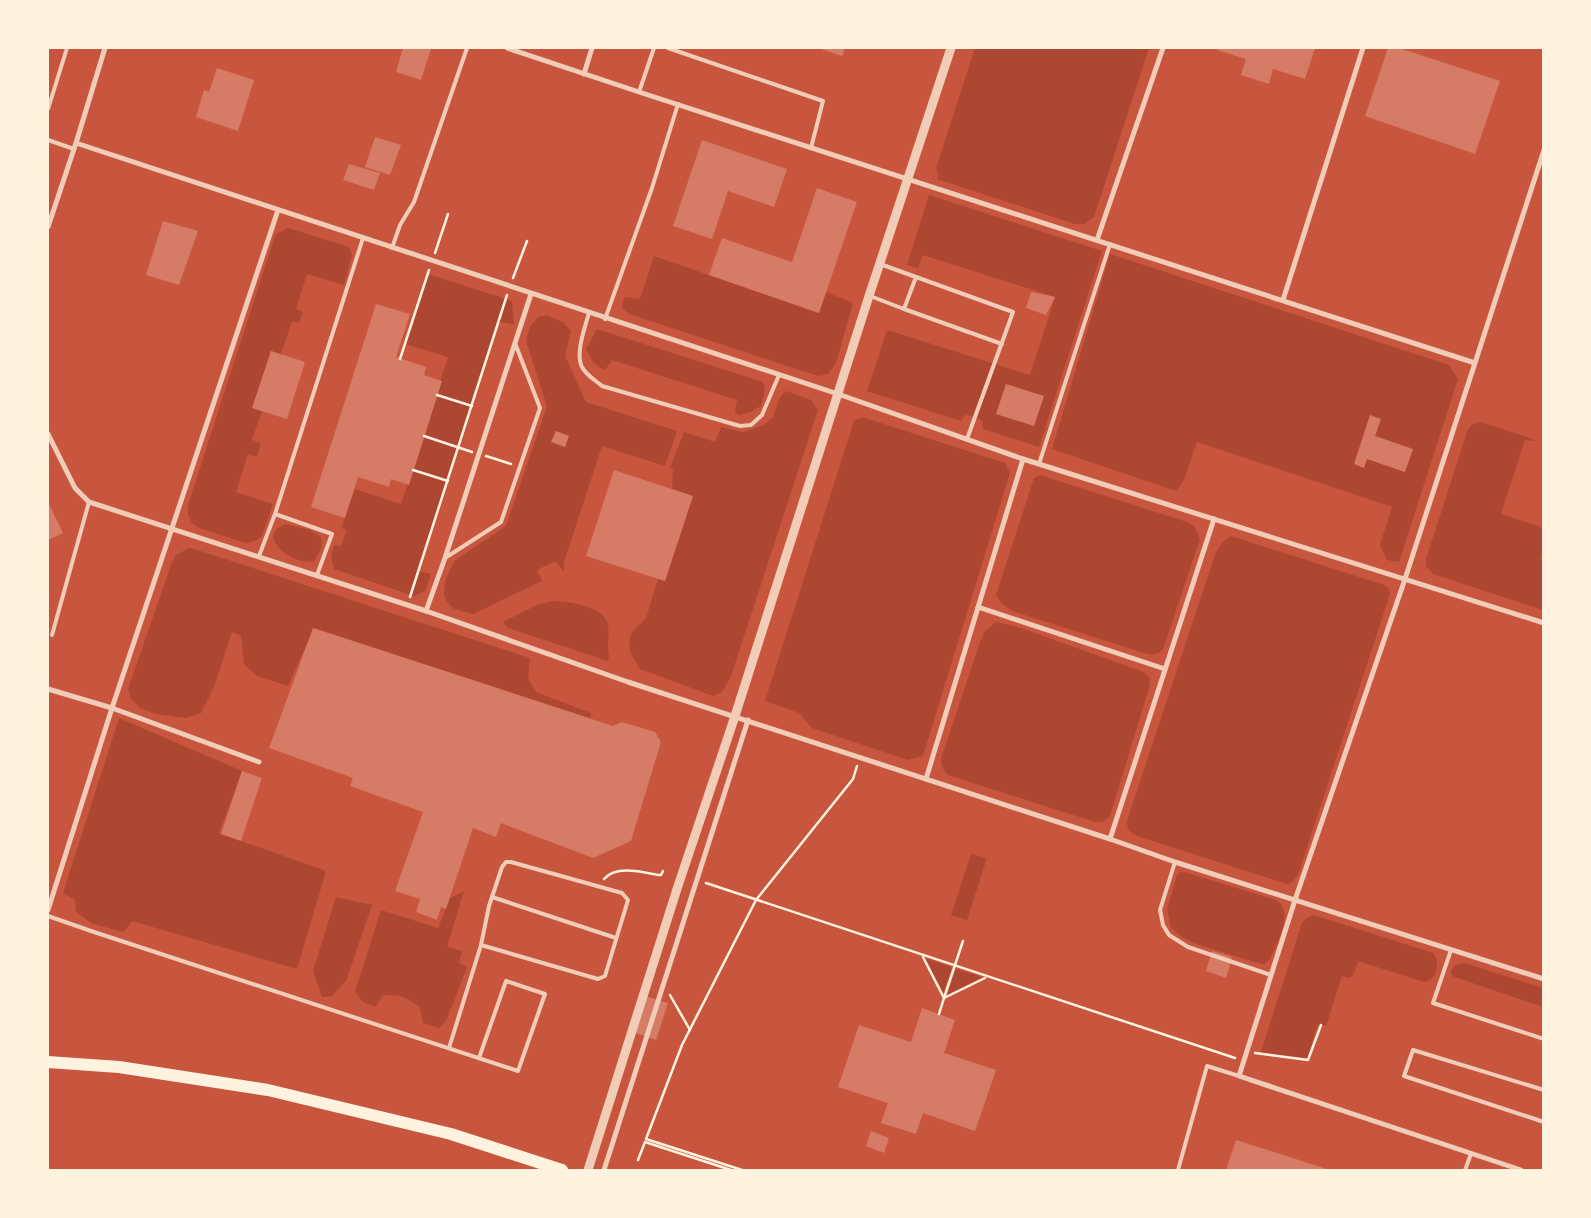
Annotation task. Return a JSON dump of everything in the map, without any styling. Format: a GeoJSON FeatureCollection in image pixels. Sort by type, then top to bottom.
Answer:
{"type":"FeatureCollection","features":[{"type":"Feature","properties":{"kind":"main road"},"geometry":{"type":"LineString","coordinates":[[48,1062],[119,1067],[268,1090],[451,1134],[562,1170]]}},
{"type":"Feature","properties":{"kind":"street"},"geometry":{"type":"LineString","coordinates":[[48,227],[105,48]]}},
{"type":"Feature","properties":{"kind":"street"},"geometry":{"type":"LineString","coordinates":[[507,48],[1475,363]]}},
{"type":"Feature","properties":{"kind":"street"},"geometry":{"type":"LineString","coordinates":[[584,74],[592,48]]}},
{"type":"Feature","properties":{"kind":"street"},"geometry":{"type":"LineString","coordinates":[[588,1170],[677,889],[735,716],[869,296],[951,48]]}},
{"type":"Feature","properties":{"kind":"street"},"geometry":{"type":"LineString","coordinates":[[1097,240],[1163,48]]}},
{"type":"Feature","properties":{"kind":"street"},"geometry":{"type":"LineString","coordinates":[[1283,300],[1363,48]]}},
{"type":"Feature","properties":{"kind":"street"},"geometry":{"type":"LineString","coordinates":[[75,146],[278,210],[838,394],[1023,459],[1544,623]]}},
{"type":"Feature","properties":{"kind":"street"},"geometry":{"type":"LineString","coordinates":[[1521,1170],[1238,1076],[1295,900],[1405,579],[1544,150]]}},
{"type":"Feature","properties":{"kind":"street"},"geometry":{"type":"LineString","coordinates":[[48,910],[112,708],[278,210]]}},
{"type":"Feature","properties":{"kind":"street"},"geometry":{"type":"LineString","coordinates":[[426,611],[531,294]]}},
{"type":"Feature","properties":{"kind":"street"},"geometry":{"type":"LineString","coordinates":[[48,434],[74,488],[89,502],[408,605],[620,679],[1175,862],[1544,979]]}},
{"type":"Feature","properties":{"kind":"street"},"geometry":{"type":"LineString","coordinates":[[926,779],[1023,459]]}},
{"type":"Feature","properties":{"kind":"street"},"geometry":{"type":"LineString","coordinates":[[1110,839],[1214,520]]}},
{"type":"Feature","properties":{"kind":"street"},"geometry":{"type":"LineString","coordinates":[[978,607],[1165,669]]}},
{"type":"Feature","properties":{"kind":"street"},"geometry":{"type":"LineString","coordinates":[[48,689],[112,708],[259,762]]}},
{"type":"Feature","properties":{"kind":"street"},"geometry":{"type":"LineString","coordinates":[[604,1170],[748,720]]}},
{"type":"Feature","properties":{"kind":"lane"},"geometry":{"type":"LineString","coordinates":[[48,109],[67,48]]}},
{"type":"Feature","properties":{"kind":"lane"},"geometry":{"type":"LineString","coordinates":[[392,248],[400,225],[414,202],[468,48]]}},
{"type":"Feature","properties":{"kind":"lane"},"geometry":{"type":"LineString","coordinates":[[639,92],[654,48]]}},
{"type":"Feature","properties":{"kind":"lane"},"geometry":{"type":"LineString","coordinates":[[668,48],[823,101],[811,148]]}},
{"type":"Feature","properties":{"kind":"lane"},"geometry":{"type":"LineString","coordinates":[[606,319],[652,188],[678,104]]}},
{"type":"Feature","properties":{"kind":"lane"},"geometry":{"type":"LineString","coordinates":[[48,140],[75,146]]}},
{"type":"Feature","properties":{"kind":"lane"},"geometry":{"type":"LineString","coordinates":[[259,556],[275,514],[363,238]]}},
{"type":"Feature","properties":{"kind":"lane"},"geometry":{"type":"LineString","coordinates":[[1040,464],[1110,244]]}},
{"type":"Feature","properties":{"kind":"lane"},"geometry":{"type":"LineString","coordinates":[[880,264],[1013,312],[967,439]]}},
{"type":"Feature","properties":{"kind":"lane"},"geometry":{"type":"LineString","coordinates":[[904,309],[916,277]]}},
{"type":"Feature","properties":{"kind":"lane"},"geometry":{"type":"LineString","coordinates":[[869,296],[1002,344]]}},
{"type":"Feature","properties":{"kind":"lane"},"geometry":{"type":"LineString","coordinates":[[589,313],[579,355],[581,367],[602,386],[740,426],[751,425],[762,415],[779,375]]}},
{"type":"Feature","properties":{"kind":"lane"},"geometry":{"type":"LineString","coordinates":[[445,558],[501,522],[540,408],[515,343]]}},
{"type":"Feature","properties":{"kind":"lane"},"geometry":{"type":"LineString","coordinates":[[52,635],[89,502]]}},
{"type":"Feature","properties":{"kind":"lane"},"geometry":{"type":"LineString","coordinates":[[275,514],[332,534],[317,575]]}},
{"type":"Feature","properties":{"kind":"lane"},"geometry":{"type":"LineString","coordinates":[[449,1048],[482,945],[489,906],[502,867],[506,862],[622,893],[628,900],[605,976],[598,979],[482,945]]}},
{"type":"Feature","properties":{"kind":"lane"},"geometry":{"type":"LineString","coordinates":[[1175,862],[1160,910],[1163,924],[1169,935],[1188,947],[1271,975]]}},
{"type":"Feature","properties":{"kind":"lane"},"geometry":{"type":"LineString","coordinates":[[492,897],[616,938]]}},
{"type":"Feature","properties":{"kind":"lane"},"geometry":{"type":"LineString","coordinates":[[48,916],[518,1071],[545,994],[506,980],[479,1058]]}},
{"type":"Feature","properties":{"kind":"lane"},"geometry":{"type":"LineString","coordinates":[[1451,950],[1432,1003],[1544,1039]]}},
{"type":"Feature","properties":{"kind":"lane"},"geometry":{"type":"LineString","coordinates":[[1544,1090],[1413,1050],[1404,1076],[1544,1122]]}},
{"type":"Feature","properties":{"kind":"lane"},"geometry":{"type":"LineString","coordinates":[[1178,1170],[1207,1066],[1238,1076]]}},
{"type":"Feature","properties":{"kind":"lane"},"geometry":{"type":"LineString","coordinates":[[1465,1170],[1471,1154]]}},
{"type":"Feature","properties":{"kind":"path"},"geometry":{"type":"LineString","coordinates":[[400,359],[448,214]]}},
{"type":"Feature","properties":{"kind":"path"},"geometry":{"type":"LineString","coordinates":[[408,605],[510,287],[527,241]]}},
{"type":"Feature","properties":{"kind":"path"},"geometry":{"type":"LineString","coordinates":[[437,395],[472,406]]}},
{"type":"Feature","properties":{"kind":"path"},"geometry":{"type":"LineString","coordinates":[[424,436],[511,464]]}},
{"type":"Feature","properties":{"kind":"path"},"geometry":{"type":"LineString","coordinates":[[413,470],[448,481]]}},
{"type":"Feature","properties":{"kind":"path"},"geometry":{"type":"LineString","coordinates":[[648,1141],[646,1139],[678,1054],[756,900],[853,779],[860,757]]}},
{"type":"Feature","properties":{"kind":"path"},"geometry":{"type":"LineString","coordinates":[[603,881],[608,875],[618,872],[630,871],[661,875],[663,872]]}},
{"type":"Feature","properties":{"kind":"path"},"geometry":{"type":"LineString","coordinates":[[703,882],[1243,1061]]}},
{"type":"Feature","properties":{"kind":"path"},"geometry":{"type":"LineString","coordinates":[[939,1014],[963,941]]}},
{"type":"Feature","properties":{"kind":"path"},"geometry":{"type":"LineString","coordinates":[[923,956],[944,998]]}},
{"type":"Feature","properties":{"kind":"path"},"geometry":{"type":"LineString","coordinates":[[944,998],[986,977]]}},
{"type":"Feature","properties":{"kind":"path"},"geometry":{"type":"LineString","coordinates":[[668,991],[690,1030]]}},
{"type":"Feature","properties":{"kind":"path"},"geometry":{"type":"LineString","coordinates":[[1246,1052],[1308,1060],[1321,1025]]}},
{"type":"Feature","properties":{"kind":"path"},"geometry":{"type":"LineString","coordinates":[[638,1160],[645,1142],[648,1141]]}},
{"type":"Feature","properties":{"kind":"path"},"geometry":{"type":"LineString","coordinates":[[648,1141],[731,1170]]}},
{"type":"Feature","properties":{"kind":"path"},"geometry":{"type":"LineString","coordinates":[[648,1141],[742,1170]]}},
{"type":"Feature","properties":{"kind":"shaded area"},"geometry":{"type":"Polygon","coordinates":[[[975,48],[1149,48],[1094,217],[1084,224],[1075,224],[937,179],[939,174],[936,168],[975,48]]]}},
{"type":"Feature","properties":{"kind":"shaded area"},"geometry":{"type":"Polygon","coordinates":[[[929,195],[1102,251],[1039,447],[983,429],[982,420],[966,414],[961,421],[867,391],[887,330],[1030,375],[1055,297],[923,255],[918,268],[907,265],[929,195]]]}},
{"type":"Feature","properties":{"kind":"shaded area"},"geometry":{"type":"Polygon","coordinates":[[[288,228],[349,247],[352,255],[344,285],[307,274],[296,309],[303,312],[299,323],[292,321],[281,354],[271,351],[253,407],[262,411],[252,440],[261,443],[257,457],[248,454],[236,492],[273,504],[262,536],[255,541],[246,543],[199,528],[192,523],[188,515],[188,505],[273,242],[276,234],[288,228]]]}},
{"type":"Feature","properties":{"kind":"shaded area"},"geometry":{"type":"Polygon","coordinates":[[[1110,254],[1449,365],[1458,379],[1399,562],[1387,560],[1380,545],[1392,507],[1197,442],[1184,480],[1176,491],[1052,449],[1110,254]]]}},
{"type":"Feature","properties":{"kind":"shaded area"},"geometry":{"type":"Polygon","coordinates":[[[654,256],[818,313],[826,292],[853,303],[836,363],[828,374],[818,376],[629,314],[622,308],[624,297],[640,299],[654,256]]]}},
{"type":"Feature","properties":{"kind":"shaded area"},"geometry":{"type":"Polygon","coordinates":[[[428,274],[512,301],[514,324],[499,322],[419,571],[431,574],[425,591],[414,596],[334,569],[331,556],[334,545],[341,546],[347,530],[341,528],[355,489],[401,504],[448,357],[405,344],[428,274]]]}},
{"type":"Feature","properties":{"kind":"shaded area"},"geometry":{"type":"Polygon","coordinates":[[[547,315],[563,322],[571,331],[565,356],[586,402],[677,431],[665,466],[602,446],[564,562],[564,571],[555,561],[537,570],[542,581],[473,614],[454,609],[447,602],[444,595],[445,581],[454,561],[506,526],[547,406],[526,341],[530,327],[538,317],[547,315]]]}},
{"type":"Feature","properties":{"kind":"shaded area"},"geometry":{"type":"Polygon","coordinates":[[[597,329],[763,382],[765,389],[761,406],[751,412],[739,415],[735,412],[737,400],[612,360],[605,370],[593,362],[586,349],[597,329]]]}},
{"type":"Feature","properties":{"kind":"shaded area"},"geometry":{"type":"Polygon","coordinates":[[[786,391],[811,400],[818,410],[731,676],[723,691],[713,696],[640,669],[631,654],[629,642],[632,632],[646,618],[658,579],[665,581],[693,496],[672,489],[673,469],[670,468],[684,432],[715,442],[721,427],[743,432],[764,425],[773,417],[780,397],[786,391]]]}},
{"type":"Feature","properties":{"kind":"shaded area"},"geometry":{"type":"Polygon","coordinates":[[[862,417],[1005,463],[1010,473],[923,756],[908,760],[812,728],[799,713],[765,701],[854,421],[862,417]]]}},
{"type":"Feature","properties":{"kind":"shaded area"},"geometry":{"type":"Polygon","coordinates":[[[1481,422],[1535,441],[1525,440],[1501,514],[1539,526],[1543,530],[1543,549],[1540,559],[1543,560],[1543,610],[1433,574],[1426,566],[1426,559],[1468,429],[1473,424],[1481,422]]]}},
{"type":"Feature","properties":{"kind":"shaded area"},"geometry":{"type":"Polygon","coordinates":[[[1040,475],[1187,522],[1194,526],[1200,539],[1163,649],[1159,652],[1154,655],[1147,654],[1012,611],[1001,603],[996,595],[1034,478],[1040,475]]]}},
{"type":"Feature","properties":{"kind":"shaded area"},"geometry":{"type":"Polygon","coordinates":[[[285,524],[310,530],[321,537],[322,547],[314,561],[297,560],[281,550],[275,543],[274,536],[276,530],[285,524]]]}},
{"type":"Feature","properties":{"kind":"shaded area"},"geometry":{"type":"Polygon","coordinates":[[[1231,536],[1384,585],[1388,588],[1390,594],[1298,875],[1291,883],[1287,884],[1137,836],[1132,834],[1127,824],[1216,552],[1223,542],[1231,536]]]}},
{"type":"Feature","properties":{"kind":"shaded area"},"geometry":{"type":"Polygon","coordinates":[[[189,548],[530,658],[528,678],[536,692],[591,713],[590,718],[314,628],[288,686],[257,676],[244,664],[241,636],[232,632],[214,687],[201,713],[186,718],[156,714],[140,708],[131,699],[128,689],[171,565],[176,555],[189,548]]]}},
{"type":"Feature","properties":{"kind":"shaded area"},"geometry":{"type":"Polygon","coordinates":[[[552,601],[582,605],[602,614],[608,625],[608,661],[508,628],[503,622],[537,605],[552,601]]]}},
{"type":"Feature","properties":{"kind":"shaded area"},"geometry":{"type":"Polygon","coordinates":[[[996,622],[1015,626],[1144,672],[1150,678],[1149,688],[1110,816],[1103,822],[1095,822],[948,775],[944,770],[941,759],[979,645],[984,632],[996,622]]]}},
{"type":"Feature","properties":{"kind":"shaded area"},"geometry":{"type":"Polygon","coordinates":[[[119,718],[242,771],[219,833],[326,871],[297,969],[132,921],[124,932],[93,924],[76,912],[75,900],[63,893],[119,718]]]}},
{"type":"Feature","properties":{"kind":"shaded area"},"geometry":{"type":"Polygon","coordinates":[[[971,854],[987,858],[967,920],[951,915],[971,854]]]}},
{"type":"Feature","properties":{"kind":"shaded area"},"geometry":{"type":"Polygon","coordinates":[[[1180,872],[1276,900],[1284,912],[1284,920],[1283,928],[1270,959],[1261,964],[1196,944],[1185,939],[1171,928],[1167,909],[1177,875],[1180,872]]]}},
{"type":"Feature","properties":{"kind":"shaded area"},"geometry":{"type":"Polygon","coordinates":[[[464,891],[447,947],[462,951],[459,963],[467,967],[447,1019],[439,1028],[423,1023],[420,1007],[402,997],[393,995],[382,996],[376,1007],[363,1002],[355,992],[381,910],[438,928],[450,898],[464,891]]]}},
{"type":"Feature","properties":{"kind":"shaded area"},"geometry":{"type":"Polygon","coordinates":[[[336,897],[372,905],[346,981],[332,996],[322,997],[313,971],[336,897]]]}},
{"type":"Feature","properties":{"kind":"shaded area"},"geometry":{"type":"Polygon","coordinates":[[[1314,915],[1433,953],[1437,961],[1435,975],[1424,982],[1358,961],[1353,976],[1349,978],[1342,976],[1326,1026],[1318,1024],[1307,1058],[1261,1052],[1302,923],[1306,918],[1314,915]]]}},
{"type":"Feature","properties":{"kind":"shaded area"},"geometry":{"type":"Polygon","coordinates":[[[926,959],[952,967],[943,993],[926,959]]]}},
{"type":"Feature","properties":{"kind":"shaded area"},"geometry":{"type":"Polygon","coordinates":[[[1464,963],[1543,988],[1543,1007],[1452,976],[1451,972],[1454,966],[1464,963]]]}},
{"type":"Feature","properties":{"kind":"shaded area"},"geometry":{"type":"Polygon","coordinates":[[[956,969],[982,977],[947,995],[956,969]]]}},
{"type":"Feature","properties":{"kind":"building"},"geometry":{"type":"Polygon","coordinates":[[[403,48],[431,49],[421,80],[396,72],[403,48]]]}},
{"type":"Feature","properties":{"kind":"building"},"geometry":{"type":"Polygon","coordinates":[[[818,48],[845,48],[842,56],[818,48]]]}},
{"type":"Feature","properties":{"kind":"building"},"geometry":{"type":"Polygon","coordinates":[[[1218,48],[1315,48],[1305,79],[1273,69],[1269,84],[1241,75],[1246,59],[1217,50],[1218,48]]]}},
{"type":"Feature","properties":{"kind":"building"},"geometry":{"type":"Polygon","coordinates":[[[1388,48],[1399,48],[1500,81],[1475,154],[1365,116],[1388,48]]]}},
{"type":"Feature","properties":{"kind":"building"},"geometry":{"type":"Polygon","coordinates":[[[217,68],[254,80],[238,131],[196,117],[204,90],[209,92],[217,68]]]}},
{"type":"Feature","properties":{"kind":"building"},"geometry":{"type":"Polygon","coordinates":[[[375,137],[401,145],[390,175],[365,167],[375,137]]]}},
{"type":"Feature","properties":{"kind":"building"},"geometry":{"type":"Polygon","coordinates":[[[702,140],[787,169],[774,207],[728,191],[712,239],[673,226],[702,140]]]}},
{"type":"Feature","properties":{"kind":"building"},"geometry":{"type":"Polygon","coordinates":[[[349,164],[380,173],[374,190],[343,180],[349,164]]]}},
{"type":"Feature","properties":{"kind":"building"},"geometry":{"type":"Polygon","coordinates":[[[817,188],[857,202],[819,313],[709,275],[722,238],[792,262],[817,188]]]}},
{"type":"Feature","properties":{"kind":"building"},"geometry":{"type":"Polygon","coordinates":[[[163,221],[198,231],[179,285],[146,275],[163,221]]]}},
{"type":"Feature","properties":{"kind":"building"},"geometry":{"type":"Polygon","coordinates":[[[1031,292],[1055,297],[1046,315],[1026,308],[1031,292]]]}},
{"type":"Feature","properties":{"kind":"building"},"geometry":{"type":"Polygon","coordinates":[[[376,304],[410,314],[396,357],[426,367],[424,375],[442,381],[409,485],[391,479],[389,487],[358,477],[345,518],[311,507],[376,304]]]}},
{"type":"Feature","properties":{"kind":"building"},"geometry":{"type":"Polygon","coordinates":[[[271,351],[305,362],[287,419],[252,408],[271,351]]]}},
{"type":"Feature","properties":{"kind":"building"},"geometry":{"type":"Polygon","coordinates":[[[1006,384],[1044,396],[1034,426],[996,414],[1006,384]]]}},
{"type":"Feature","properties":{"kind":"building"},"geometry":{"type":"Polygon","coordinates":[[[1370,415],[1381,419],[1375,436],[1413,449],[1405,472],[1367,459],[1364,468],[1354,464],[1370,415]]]}},
{"type":"Feature","properties":{"kind":"building"},"geometry":{"type":"Polygon","coordinates":[[[556,431],[569,436],[565,447],[551,442],[556,431]]]}},
{"type":"Feature","properties":{"kind":"building"},"geometry":{"type":"Polygon","coordinates":[[[614,470],[693,496],[665,581],[586,556],[614,470]]]}},
{"type":"Feature","properties":{"kind":"building"},"geometry":{"type":"Polygon","coordinates":[[[48,502],[63,533],[48,540],[48,502]]]}},
{"type":"Feature","properties":{"kind":"building"},"geometry":{"type":"Polygon","coordinates":[[[313,628],[613,726],[622,722],[655,732],[661,742],[631,841],[593,858],[501,823],[496,837],[473,828],[446,909],[441,907],[437,920],[416,912],[420,899],[395,891],[423,812],[350,786],[353,778],[269,748],[313,628]]]}},
{"type":"Feature","properties":{"kind":"building"},"geometry":{"type":"Polygon","coordinates":[[[242,771],[262,778],[241,841],[221,834],[242,771]]]}},
{"type":"Feature","properties":{"kind":"building"},"geometry":{"type":"Polygon","coordinates":[[[1212,951],[1232,957],[1226,978],[1206,971],[1212,951]]]}},
{"type":"Feature","properties":{"kind":"building"},"geometry":{"type":"Polygon","coordinates":[[[645,996],[668,1003],[656,1040],[633,1032],[645,996]]]}},
{"type":"Feature","properties":{"kind":"building"},"geometry":{"type":"Polygon","coordinates":[[[922,1008],[955,1020],[944,1053],[996,1070],[975,1131],[923,1113],[916,1134],[881,1123],[888,1103],[838,1087],[859,1025],[911,1042],[922,1008]]]}},
{"type":"Feature","properties":{"kind":"building"},"geometry":{"type":"Polygon","coordinates":[[[871,1131],[889,1138],[884,1153],[866,1146],[871,1131]]]}},
{"type":"Feature","properties":{"kind":"building"},"geometry":{"type":"Polygon","coordinates":[[[1236,1140],[1330,1170],[1226,1170],[1236,1140]]]}}]}
